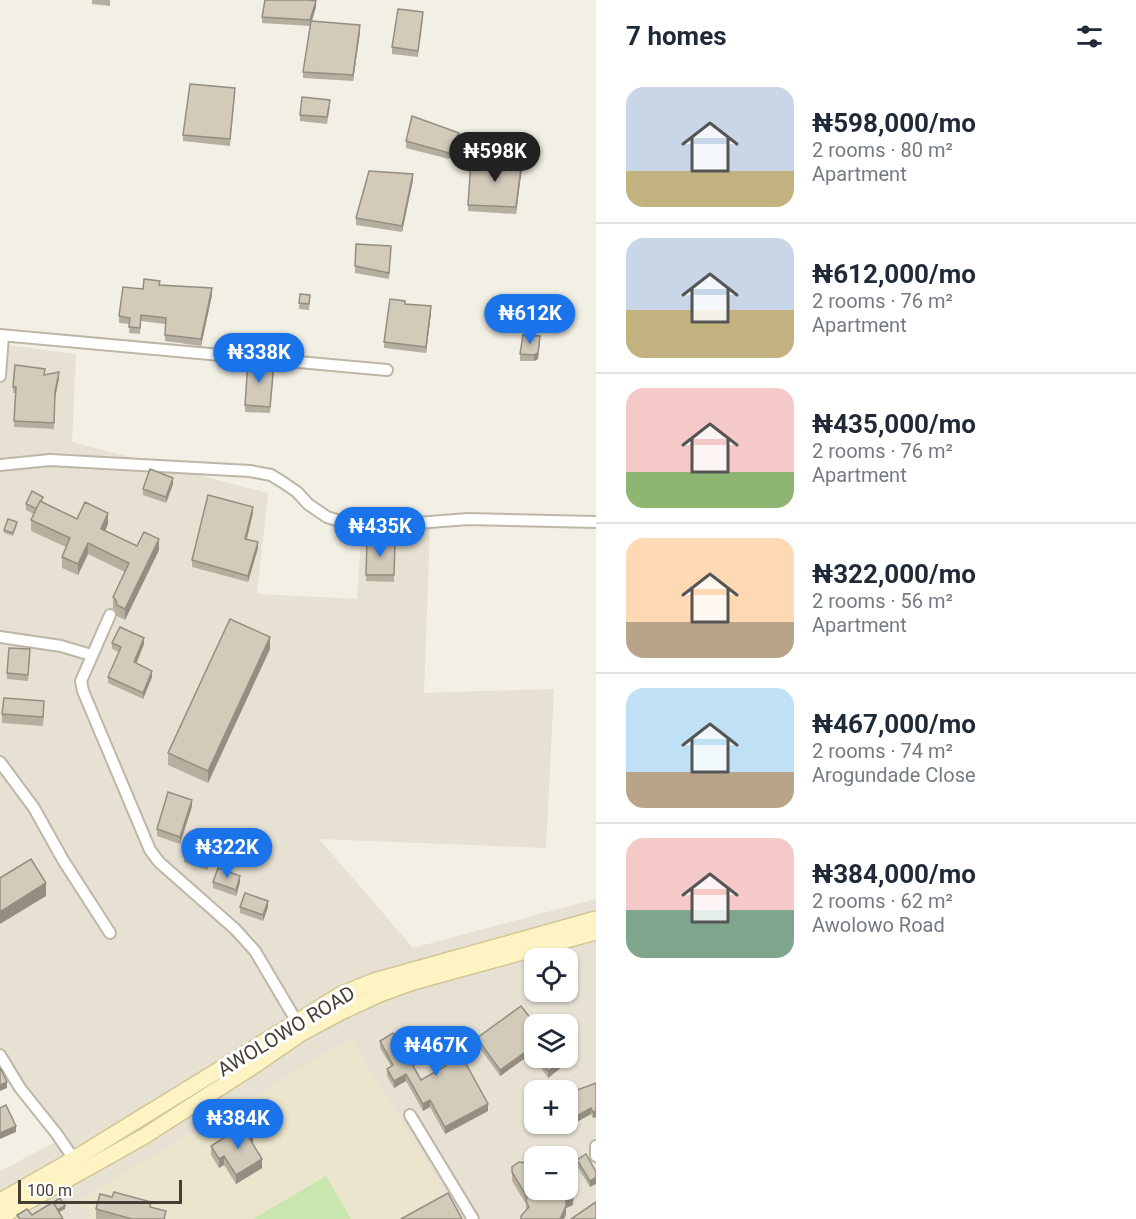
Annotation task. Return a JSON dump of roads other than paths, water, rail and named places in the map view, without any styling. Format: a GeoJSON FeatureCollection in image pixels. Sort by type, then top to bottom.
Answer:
{"type":"FeatureCollection","features":[{"type":"Feature","properties":{"kind":"main road","name":"AWOLOWO ROAD"},"geometry":{"type":"LineString","coordinates":[[0,1217],[342,994],[374,981],[596,919]]}},
{"type":"Feature","properties":{"kind":"main road","name":"AWOLOWO ROAD"},"geometry":{"type":"LineString","coordinates":[[0,1200],[143,1137],[300,1034],[380,994],[413,982],[596,932]]}},
{"type":"Feature","properties":{"kind":"street"},"geometry":{"type":"LineString","coordinates":[[0,376],[1,336],[387,370]]}},
{"type":"Feature","properties":{"kind":"street"},"geometry":{"type":"LineString","coordinates":[[0,465],[50,460],[249,471],[271,475],[297,492],[308,504],[327,517],[346,524],[367,527],[468,519],[594,524]]}},
{"type":"Feature","properties":{"kind":"street"},"geometry":{"type":"LineString","coordinates":[[110,615],[81,681],[82,691],[150,850],[159,862],[235,929],[255,951],[297,1022]]}},
{"type":"Feature","properties":{"kind":"street"},"geometry":{"type":"LineString","coordinates":[[0,638],[61,646],[91,655]]}},
{"type":"Feature","properties":{"kind":"street"},"geometry":{"type":"LineString","coordinates":[[0,762],[34,808],[63,860],[110,933]]}},
{"type":"Feature","properties":{"kind":"street"},"geometry":{"type":"LineString","coordinates":[[0,1055],[20,1088],[78,1165]]}},
{"type":"Feature","properties":{"kind":"street"},"geometry":{"type":"LineString","coordinates":[[410,1115],[473,1219]]}},
{"type":"Feature","properties":{"kind":"street"},"geometry":{"type":"LineString","coordinates":[[596,1146],[596,1155]]}}]}
